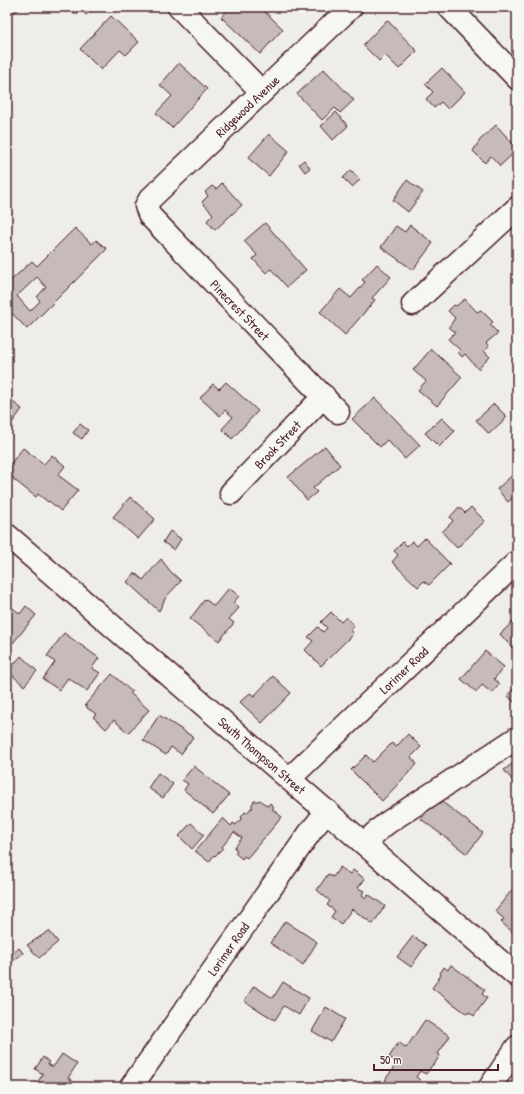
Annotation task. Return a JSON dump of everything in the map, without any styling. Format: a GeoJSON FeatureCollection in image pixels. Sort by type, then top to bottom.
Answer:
{"type":"FeatureCollection","features":[{"type":"Feature","properties":{"kind":"street"},"geometry":{"type":"LineString","coordinates":[[179,7],[262,92]]}},
{"type":"Feature","properties":{"kind":"street","name":"Ridgewood Avenue"},"geometry":{"type":"LineString","coordinates":[[146,206],[150,199],[351,7]]}},
{"type":"Feature","properties":{"kind":"street"},"geometry":{"type":"LineString","coordinates":[[449,7],[517,78]]}},
{"type":"Feature","properties":{"kind":"street","name":"Pinecrest Street"},"geometry":{"type":"LineString","coordinates":[[146,206],[150,216],[331,404]]}},
{"type":"Feature","properties":{"kind":"street"},"geometry":{"type":"LineString","coordinates":[[413,304],[517,208]]}},
{"type":"Feature","properties":{"kind":"street","name":"Brook Street"},"geometry":{"type":"LineString","coordinates":[[231,493],[331,404]]}},
{"type":"Feature","properties":{"kind":"street","name":"South Thompson Street"},"geometry":{"type":"LineString","coordinates":[[7,535],[517,976]]}},
{"type":"Feature","properties":{"kind":"street","name":"Lorimer Road"},"geometry":{"type":"LineString","coordinates":[[289,779],[517,562]]}},
{"type":"Feature","properties":{"kind":"street"},"geometry":{"type":"LineString","coordinates":[[365,844],[373,835],[390,821],[517,738]]}},
{"type":"Feature","properties":{"kind":"street","name":"Lorimer Road"},"geometry":{"type":"LineString","coordinates":[[131,1087],[310,831],[327,811]]}},
{"type":"Feature","properties":{"kind":"street"},"geometry":{"type":"LineString","coordinates":[[490,1087],[517,1047]]}},
{"type":"Feature","properties":{"kind":"building"},"geometry":{"type":"Polygon","coordinates":[[[7,7],[22,7],[12,14],[7,7]]]}},
{"type":"Feature","properties":{"kind":"building"},"geometry":{"type":"Polygon","coordinates":[[[67,7],[95,7],[86,15],[81,10],[76,15],[67,7]]]}},
{"type":"Feature","properties":{"kind":"building"},"geometry":{"type":"Polygon","coordinates":[[[230,7],[260,7],[283,29],[260,54],[221,17],[230,7]]]}},
{"type":"Feature","properties":{"kind":"building"},"geometry":{"type":"Polygon","coordinates":[[[111,16],[139,42],[126,55],[120,50],[101,70],[80,49],[111,16]]]}},
{"type":"Feature","properties":{"kind":"building"},"geometry":{"type":"Polygon","coordinates":[[[387,20],[417,51],[399,69],[385,55],[379,61],[363,45],[387,20]]]}},
{"type":"Feature","properties":{"kind":"building"},"geometry":{"type":"Polygon","coordinates":[[[179,63],[207,89],[172,128],[156,113],[172,96],[160,85],[179,63]]]}},
{"type":"Feature","properties":{"kind":"building"},"geometry":{"type":"Polygon","coordinates":[[[442,68],[465,92],[448,109],[441,102],[434,108],[426,99],[433,92],[425,84],[442,68]]]}},
{"type":"Feature","properties":{"kind":"building"},"geometry":{"type":"Polygon","coordinates":[[[324,69],[354,100],[340,113],[335,108],[322,120],[297,94],[324,69]]]}},
{"type":"Feature","properties":{"kind":"building"},"geometry":{"type":"Polygon","coordinates":[[[336,112],[348,126],[333,140],[321,126],[336,112]]]}},
{"type":"Feature","properties":{"kind":"building"},"geometry":{"type":"Polygon","coordinates":[[[496,125],[517,148],[517,150],[500,166],[491,156],[485,163],[473,151],[480,140],[496,125]]]}},
{"type":"Feature","properties":{"kind":"building"},"geometry":{"type":"Polygon","coordinates":[[[269,134],[289,151],[269,176],[248,158],[269,134]]]}},
{"type":"Feature","properties":{"kind":"building"},"geometry":{"type":"Polygon","coordinates":[[[304,160],[310,168],[305,172],[299,164],[304,160]]]}},
{"type":"Feature","properties":{"kind":"building"},"geometry":{"type":"Polygon","coordinates":[[[351,170],[360,180],[352,187],[343,178],[351,170]]]}},
{"type":"Feature","properties":{"kind":"building"},"geometry":{"type":"Polygon","coordinates":[[[407,180],[423,192],[408,212],[393,200],[407,180]]]}},
{"type":"Feature","properties":{"kind":"building"},"geometry":{"type":"Polygon","coordinates":[[[222,183],[242,205],[215,230],[207,221],[213,214],[202,202],[208,196],[205,192],[212,186],[216,189],[222,183]]]}},
{"type":"Feature","properties":{"kind":"building"},"geometry":{"type":"Polygon","coordinates":[[[265,223],[306,270],[287,287],[271,269],[266,273],[253,259],[257,255],[244,241],[265,223]]]}},
{"type":"Feature","properties":{"kind":"building"},"geometry":{"type":"Polygon","coordinates":[[[410,225],[433,243],[413,270],[381,247],[396,226],[405,232],[410,225]]]}},
{"type":"Feature","properties":{"kind":"building"},"geometry":{"type":"Polygon","coordinates":[[[75,228],[92,244],[96,240],[107,249],[27,329],[7,308],[7,301],[9,300],[7,298],[7,294],[9,291],[7,289],[7,284],[32,261],[37,266],[75,228]],[[37,277],[17,296],[30,311],[40,301],[37,297],[46,287],[37,277]]]}},
{"type":"Feature","properties":{"kind":"building"},"geometry":{"type":"Polygon","coordinates":[[[377,264],[391,277],[372,298],[375,300],[345,335],[320,312],[340,289],[351,298],[365,282],[362,280],[377,264]]]}},
{"type":"Feature","properties":{"kind":"building"},"geometry":{"type":"Polygon","coordinates":[[[465,299],[477,312],[481,310],[493,322],[490,325],[498,333],[486,343],[489,347],[484,351],[490,357],[478,369],[465,354],[462,357],[458,352],[460,350],[448,339],[455,332],[449,327],[455,318],[448,311],[454,305],[456,306],[465,299]]]}},
{"type":"Feature","properties":{"kind":"building"},"geometry":{"type":"Polygon","coordinates":[[[431,349],[462,377],[437,406],[418,390],[426,381],[413,370],[431,349]]]}},
{"type":"Feature","properties":{"kind":"building"},"geometry":{"type":"Polygon","coordinates":[[[226,382],[258,411],[232,439],[222,429],[233,417],[225,410],[220,416],[200,398],[213,384],[219,389],[226,382]]]}},
{"type":"Feature","properties":{"kind":"building"},"geometry":{"type":"Polygon","coordinates":[[[7,397],[22,409],[7,430],[7,397]]]}},
{"type":"Feature","properties":{"kind":"building"},"geometry":{"type":"Polygon","coordinates":[[[375,398],[420,445],[405,459],[387,440],[380,447],[352,419],[375,398]]]}},
{"type":"Feature","properties":{"kind":"building"},"geometry":{"type":"Polygon","coordinates":[[[494,404],[507,417],[489,434],[476,420],[494,404]]]}},
{"type":"Feature","properties":{"kind":"building"},"geometry":{"type":"Polygon","coordinates":[[[442,418],[455,431],[439,447],[425,433],[442,418]]]}},
{"type":"Feature","properties":{"kind":"building"},"geometry":{"type":"Polygon","coordinates":[[[80,424],[88,430],[82,439],[73,433],[80,424]]]}},
{"type":"Feature","properties":{"kind":"building"},"geometry":{"type":"Polygon","coordinates":[[[325,446],[340,465],[313,488],[317,492],[307,500],[288,477],[325,446]]]}},
{"type":"Feature","properties":{"kind":"building"},"geometry":{"type":"Polygon","coordinates":[[[23,448],[44,464],[52,455],[65,466],[58,475],[78,490],[61,511],[38,494],[36,497],[13,479],[14,478],[7,472],[7,468],[23,448]]]}},
{"type":"Feature","properties":{"kind":"building"},"geometry":{"type":"Polygon","coordinates":[[[517,471],[517,494],[508,502],[497,489],[517,471]]]}},
{"type":"Feature","properties":{"kind":"building"},"geometry":{"type":"Polygon","coordinates":[[[130,497],[155,519],[138,539],[113,517],[130,497]]]}},
{"type":"Feature","properties":{"kind":"building"},"geometry":{"type":"Polygon","coordinates":[[[459,507],[465,513],[471,507],[485,521],[457,548],[442,532],[453,521],[450,517],[459,507]]]}},
{"type":"Feature","properties":{"kind":"building"},"geometry":{"type":"Polygon","coordinates":[[[170,531],[181,539],[174,550],[163,542],[170,531]]]}},
{"type":"Feature","properties":{"kind":"building"},"geometry":{"type":"Polygon","coordinates":[[[425,538],[450,564],[429,585],[424,581],[418,587],[392,562],[398,555],[394,551],[403,542],[407,546],[412,541],[417,546],[425,538]]]}},
{"type":"Feature","properties":{"kind":"building"},"geometry":{"type":"Polygon","coordinates":[[[161,559],[170,571],[181,581],[166,597],[159,611],[127,582],[135,573],[143,580],[161,559]]]}},
{"type":"Feature","properties":{"kind":"building"},"geometry":{"type":"Polygon","coordinates":[[[229,588],[239,596],[233,603],[239,608],[229,619],[234,623],[219,641],[190,619],[205,599],[214,606],[229,588]]]}},
{"type":"Feature","properties":{"kind":"building"},"geometry":{"type":"Polygon","coordinates":[[[7,603],[20,614],[26,606],[36,615],[13,643],[7,637],[7,603]]]}},
{"type":"Feature","properties":{"kind":"building"},"geometry":{"type":"Polygon","coordinates":[[[331,612],[341,622],[346,617],[354,626],[350,630],[353,634],[321,666],[305,650],[313,641],[308,637],[318,627],[323,632],[327,628],[321,622],[331,612]]]}},
{"type":"Feature","properties":{"kind":"building"},"geometry":{"type":"Polygon","coordinates":[[[517,618],[517,648],[514,650],[500,634],[517,618]]]}},
{"type":"Feature","properties":{"kind":"building"},"geometry":{"type":"Polygon","coordinates":[[[64,633],[99,658],[92,668],[100,673],[87,691],[68,678],[59,690],[43,679],[55,662],[47,656],[64,633]]]}},
{"type":"Feature","properties":{"kind":"building"},"geometry":{"type":"Polygon","coordinates":[[[485,651],[504,667],[494,679],[500,684],[492,693],[482,685],[476,692],[461,679],[485,651]]]}},
{"type":"Feature","properties":{"kind":"building"},"geometry":{"type":"Polygon","coordinates":[[[21,656],[37,671],[24,686],[8,671],[21,656]]]}},
{"type":"Feature","properties":{"kind":"building"},"geometry":{"type":"Polygon","coordinates":[[[112,674],[149,710],[128,733],[114,720],[106,729],[93,717],[96,714],[85,705],[112,674]]]}},
{"type":"Feature","properties":{"kind":"building"},"geometry":{"type":"Polygon","coordinates":[[[273,676],[291,693],[262,723],[240,702],[250,693],[254,696],[273,676]]]}},
{"type":"Feature","properties":{"kind":"building"},"geometry":{"type":"Polygon","coordinates":[[[515,688],[517,691],[517,705],[507,695],[515,688]]]}},
{"type":"Feature","properties":{"kind":"building"},"geometry":{"type":"Polygon","coordinates":[[[159,715],[193,737],[181,754],[171,747],[166,755],[143,740],[159,715]]]}},
{"type":"Feature","properties":{"kind":"building"},"geometry":{"type":"Polygon","coordinates":[[[408,734],[421,747],[411,757],[417,764],[382,801],[351,770],[366,755],[373,762],[392,743],[396,747],[408,734]]]}},
{"type":"Feature","properties":{"kind":"building"},"geometry":{"type":"Polygon","coordinates":[[[517,760],[517,786],[504,770],[517,760]]]}},
{"type":"Feature","properties":{"kind":"building"},"geometry":{"type":"Polygon","coordinates":[[[194,766],[229,795],[213,814],[184,790],[188,784],[182,780],[194,766]]]}},
{"type":"Feature","properties":{"kind":"building"},"geometry":{"type":"Polygon","coordinates":[[[158,773],[173,784],[163,798],[148,788],[158,773]]]}},
{"type":"Feature","properties":{"kind":"building"},"geometry":{"type":"Polygon","coordinates":[[[437,798],[483,833],[467,854],[421,819],[437,798]]]}},
{"type":"Feature","properties":{"kind":"building"},"geometry":{"type":"Polygon","coordinates":[[[260,800],[267,806],[270,803],[274,807],[272,809],[282,817],[247,858],[244,856],[242,859],[235,853],[237,850],[234,848],[242,838],[234,832],[222,847],[223,848],[215,856],[214,855],[209,862],[195,851],[223,818],[231,826],[233,823],[236,825],[245,812],[247,813],[251,808],[252,809],[252,804],[254,801],[260,800]]]}},
{"type":"Feature","properties":{"kind":"building"},"geometry":{"type":"Polygon","coordinates":[[[191,823],[204,835],[192,849],[179,836],[191,823]]]}},
{"type":"Feature","properties":{"kind":"building"},"geometry":{"type":"Polygon","coordinates":[[[340,867],[350,874],[353,870],[365,879],[358,888],[364,891],[362,895],[366,898],[368,894],[385,906],[373,924],[352,909],[341,924],[331,917],[335,911],[327,905],[330,901],[317,890],[328,874],[333,877],[340,867]]]}},
{"type":"Feature","properties":{"kind":"building"},"geometry":{"type":"Polygon","coordinates":[[[512,890],[517,893],[517,936],[501,922],[504,919],[495,911],[512,890]]]}},
{"type":"Feature","properties":{"kind":"building"},"geometry":{"type":"Polygon","coordinates":[[[285,921],[317,942],[303,965],[270,943],[285,921]]]}},
{"type":"Feature","properties":{"kind":"building"},"geometry":{"type":"Polygon","coordinates":[[[49,931],[58,942],[39,958],[27,945],[49,931]]]}},
{"type":"Feature","properties":{"kind":"building"},"geometry":{"type":"Polygon","coordinates":[[[413,936],[426,945],[411,967],[397,957],[413,936]]]}},
{"type":"Feature","properties":{"kind":"building"},"geometry":{"type":"Polygon","coordinates":[[[19,948],[23,953],[12,962],[8,957],[19,948]]]}},
{"type":"Feature","properties":{"kind":"building"},"geometry":{"type":"Polygon","coordinates":[[[451,965],[485,990],[482,994],[487,998],[474,1016],[469,1012],[467,1014],[432,988],[441,975],[440,973],[444,967],[448,970],[451,965]]]}},
{"type":"Feature","properties":{"kind":"building"},"geometry":{"type":"Polygon","coordinates":[[[283,982],[309,998],[299,1015],[284,1006],[275,1020],[244,1001],[254,986],[273,998],[283,982]]]}},
{"type":"Feature","properties":{"kind":"building"},"geometry":{"type":"Polygon","coordinates":[[[326,1007],[345,1019],[331,1042],[312,1031],[326,1007]]]}},
{"type":"Feature","properties":{"kind":"building"},"geometry":{"type":"Polygon","coordinates":[[[425,1020],[450,1036],[438,1054],[440,1055],[434,1065],[433,1064],[426,1074],[420,1071],[416,1077],[420,1080],[416,1087],[396,1087],[385,1080],[397,1063],[389,1057],[399,1042],[406,1048],[425,1020]]]}},
{"type":"Feature","properties":{"kind":"building"},"geometry":{"type":"Polygon","coordinates":[[[62,1054],[77,1064],[68,1078],[72,1080],[68,1087],[34,1087],[43,1074],[35,1069],[43,1057],[49,1062],[48,1064],[53,1067],[62,1054]]]}},
{"type":"Feature","properties":{"kind":"building"},"geometry":{"type":"Polygon","coordinates":[[[342,1082],[351,1087],[339,1087],[342,1082]]]}}]}
